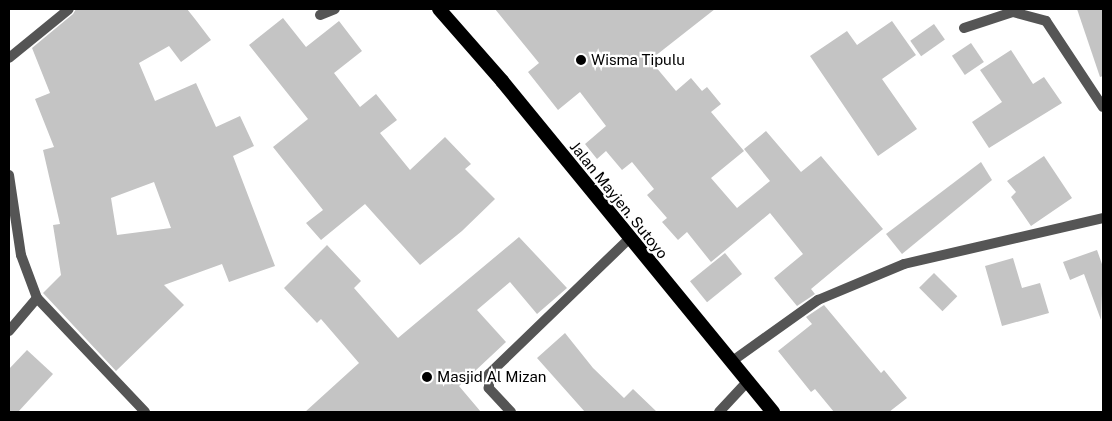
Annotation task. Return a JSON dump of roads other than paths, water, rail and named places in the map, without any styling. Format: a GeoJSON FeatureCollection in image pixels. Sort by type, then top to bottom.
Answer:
{"type":"FeatureCollection","features":[{"type":"Feature","properties":{"kind":"highway","name":"Jalan Mayjen. Sutoyo"},"geometry":{"type":"LineString","coordinates":[[439,9],[502,81],[629,239],[773,412]]}},
{"type":"Feature","properties":{"kind":"street"},"geometry":{"type":"LineString","coordinates":[[9,58],[69,9]]}},
{"type":"Feature","properties":{"kind":"street"},"geometry":{"type":"LineString","coordinates":[[320,15],[335,9]]}},
{"type":"Feature","properties":{"kind":"street"},"geometry":{"type":"LineString","coordinates":[[964,28],[1013,12],[1036,16],[1046,21],[1103,106]]}},
{"type":"Feature","properties":{"kind":"street"},"geometry":{"type":"LineString","coordinates":[[9,176],[21,255],[37,298],[145,412]]}},
{"type":"Feature","properties":{"kind":"street"},"geometry":{"type":"LineString","coordinates":[[731,362],[818,300],[894,267],[952,250],[1084,225],[1103,218]]}},
{"type":"Feature","properties":{"kind":"street"},"geometry":{"type":"LineString","coordinates":[[511,412],[489,388],[489,374],[629,239]]}},
{"type":"Feature","properties":{"kind":"street"},"geometry":{"type":"LineString","coordinates":[[9,331],[37,298]]}},
{"type":"Feature","properties":{"kind":"street"},"geometry":{"type":"LineString","coordinates":[[719,412],[747,382]]}},
{"type":"Feature","properties":{"kind":"place","name":"Wisma Tipulu"},"geometry":{"type":"Point","coordinates":[581,60]}},
{"type":"Feature","properties":{"kind":"place","name":"Masjid Al Mizan"},"geometry":{"type":"Point","coordinates":[427,377]}}]}
